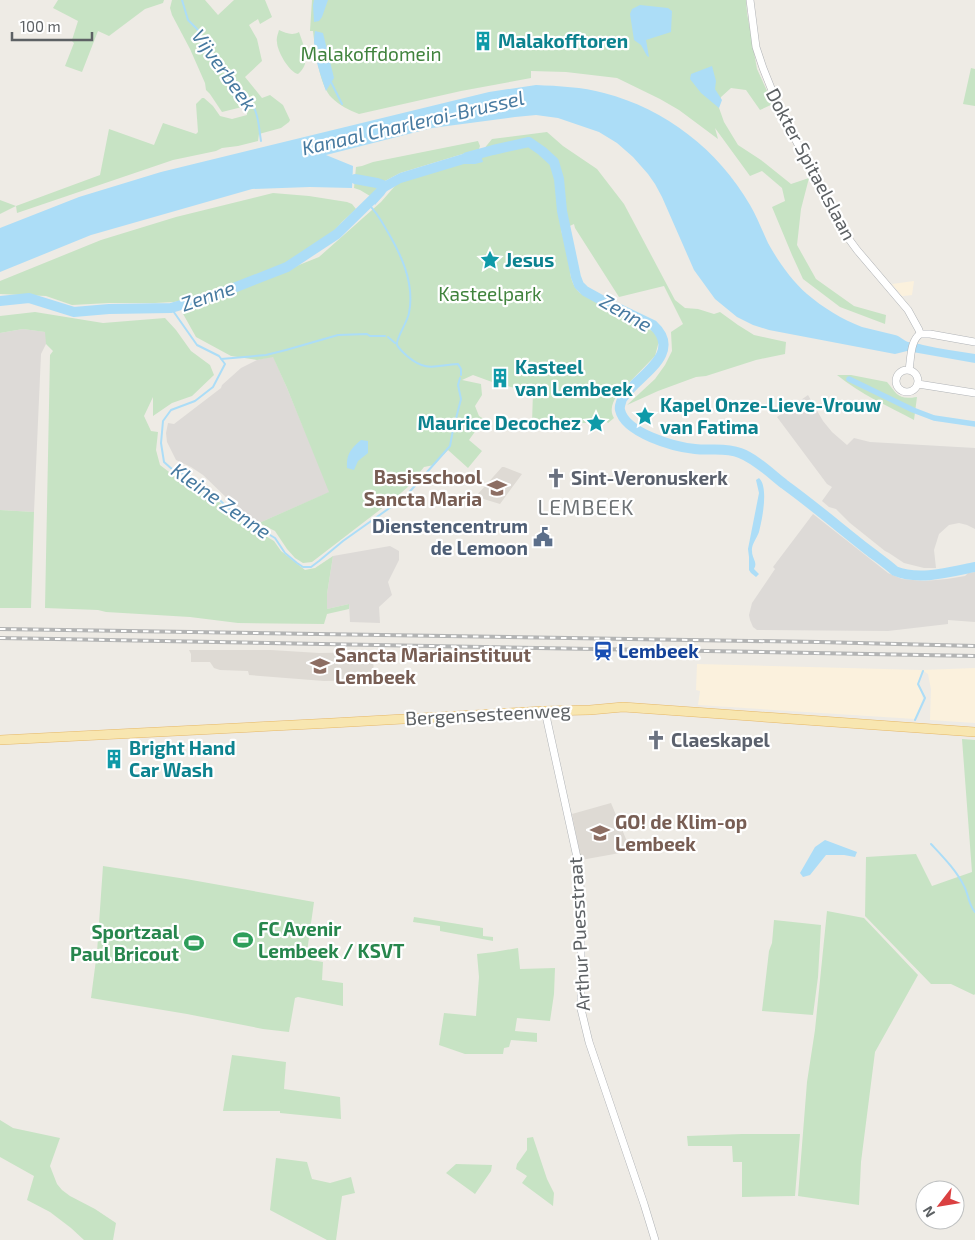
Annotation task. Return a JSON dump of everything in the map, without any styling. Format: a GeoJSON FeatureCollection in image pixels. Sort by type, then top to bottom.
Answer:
{"type":"FeatureCollection","features":[{"type":"Feature","properties":{"kind":"main road","name":"Bergensesteenweg"},"geometry":{"type":"LineString","coordinates":[[0,740],[623,707],[975,732]]}},
{"type":"Feature","properties":{"kind":"street","name":"Dokter Spitaelslaan"},"geometry":{"type":"LineString","coordinates":[[750,0],[756,47],[762,68],[779,108],[843,231],[908,310],[920,334]]}},
{"type":"Feature","properties":{"kind":"street"},"geometry":{"type":"LineString","coordinates":[[909,370],[914,342],[916,336],[920,334],[975,342]]}},
{"type":"Feature","properties":{"kind":"street"},"geometry":{"type":"LineString","coordinates":[[909,370],[917,375],[918,384],[914,391],[906,392],[899,389],[896,378],[898,374],[909,370]]}},
{"type":"Feature","properties":{"kind":"street"},"geometry":{"type":"LineString","coordinates":[[918,384],[975,393]]}},
{"type":"Feature","properties":{"kind":"street","name":"Arthur Puesstraat"},"geometry":{"type":"LineString","coordinates":[[545,711],[578,862],[581,894],[581,1009],[589,1042],[655,1240]]}},
{"type":"Feature","properties":{"kind":"shaded area"},"geometry":{"type":"Polygon","coordinates":[[[914,281],[912,295],[902,296],[892,284],[914,281]]]}},
{"type":"Feature","properties":{"kind":"shaded area"},"geometry":{"type":"Polygon","coordinates":[[[23,329],[46,332],[46,344],[41,354],[34,512],[0,510],[0,333],[23,329]]]}},
{"type":"Feature","properties":{"kind":"shaded area"},"geometry":{"type":"Polygon","coordinates":[[[273,356],[330,492],[259,523],[232,503],[203,475],[176,460],[167,442],[166,433],[168,423],[174,424],[221,388],[241,368],[257,360],[273,356]]]}},
{"type":"Feature","properties":{"kind":"shaded area"},"geometry":{"type":"Polygon","coordinates":[[[808,395],[823,421],[847,445],[854,438],[870,442],[975,448],[975,529],[959,523],[949,525],[939,534],[934,550],[936,568],[924,568],[904,563],[885,551],[850,523],[836,509],[829,507],[822,501],[832,487],[827,484],[777,417],[808,395]]]}},
{"type":"Feature","properties":{"kind":"shaded area","name":"Basisschool Sancta Maria"},"geometry":{"type":"Polygon","coordinates":[[[502,467],[522,474],[500,504],[477,497],[477,495],[502,467]]]}},
{"type":"Feature","properties":{"kind":"shaded area"},"geometry":{"type":"Polygon","coordinates":[[[813,514],[888,573],[902,579],[924,581],[947,579],[975,572],[975,622],[948,620],[948,624],[888,631],[757,630],[753,627],[749,615],[752,603],[775,569],[773,567],[813,514]]]}},
{"type":"Feature","properties":{"kind":"shaded area"},"geometry":{"type":"Polygon","coordinates":[[[390,546],[399,551],[399,560],[388,582],[392,595],[379,607],[380,623],[350,622],[349,604],[327,609],[327,594],[333,556],[390,546]]]}},
{"type":"Feature","properties":{"kind":"shaded area","name":"Sancta Mariainstituut Lembeek"},"geometry":{"type":"Polygon","coordinates":[[[189,650],[271,650],[319,653],[373,652],[374,680],[324,681],[249,675],[248,671],[214,668],[210,662],[191,662],[189,650]]]}},
{"type":"Feature","properties":{"kind":"shaded area"},"geometry":{"type":"Polygon","coordinates":[[[697,664],[922,670],[918,682],[923,699],[915,719],[698,705],[700,691],[696,690],[697,664]]]}},
{"type":"Feature","properties":{"kind":"shaded area"},"geometry":{"type":"Polygon","coordinates":[[[975,668],[975,723],[930,720],[931,689],[928,674],[922,670],[975,668]]]}},
{"type":"Feature","properties":{"kind":"shaded area","name":"GO! de Klim-op Lembeek"},"geometry":{"type":"Polygon","coordinates":[[[611,803],[631,851],[581,860],[572,814],[611,803]]]}},
{"type":"Feature","properties":{"kind":"green space"},"geometry":{"type":"Polygon","coordinates":[[[58,0],[164,0],[163,3],[145,9],[109,36],[98,31],[82,72],[65,66],[74,43],[71,40],[78,21],[53,8],[58,0]]]}},
{"type":"Feature","properties":{"kind":"green space"},"geometry":{"type":"Polygon","coordinates":[[[172,0],[205,0],[218,15],[234,0],[265,0],[272,17],[260,24],[258,19],[249,25],[257,39],[262,61],[245,77],[262,98],[270,95],[283,105],[290,120],[289,122],[281,128],[259,134],[258,141],[173,160],[17,213],[16,206],[100,175],[109,129],[154,145],[163,123],[196,134],[198,132],[196,104],[202,98],[213,106],[220,116],[232,119],[247,115],[246,106],[222,112],[206,90],[205,83],[170,8],[172,0]]]}},
{"type":"Feature","properties":{"kind":"green space","name":"Malakoffdomein"},"geometry":{"type":"Polygon","coordinates":[[[312,0],[746,0],[757,69],[773,104],[760,110],[746,90],[731,88],[721,97],[718,105],[724,122],[738,145],[761,160],[791,184],[809,178],[801,209],[797,245],[816,279],[854,306],[886,315],[885,324],[840,307],[803,279],[772,207],[785,201],[782,188],[762,171],[750,176],[715,128],[718,139],[679,110],[617,78],[566,72],[531,71],[531,78],[461,91],[359,114],[335,101],[324,85],[318,66],[313,31],[310,31],[312,0]]]}},
{"type":"Feature","properties":{"kind":"green space"},"geometry":{"type":"Polygon","coordinates":[[[279,30],[291,34],[299,32],[305,49],[306,59],[298,74],[287,65],[279,51],[277,39],[279,30]]]}},
{"type":"Feature","properties":{"kind":"green space"},"geometry":{"type":"Polygon","coordinates":[[[971,68],[975,69],[975,106],[963,104],[971,68]]]}},
{"type":"Feature","properties":{"kind":"green space","name":"Kasteelpark"},"geometry":{"type":"Polygon","coordinates":[[[547,132],[563,146],[597,169],[624,204],[675,300],[685,308],[698,309],[714,314],[720,312],[754,335],[786,342],[785,354],[756,360],[706,376],[696,377],[627,405],[655,379],[665,365],[672,351],[671,332],[683,324],[664,286],[619,297],[574,224],[561,230],[568,254],[573,284],[576,289],[580,293],[656,333],[659,341],[655,356],[617,395],[612,409],[614,418],[608,423],[601,420],[594,423],[532,423],[533,392],[530,388],[520,386],[519,389],[473,375],[462,380],[481,384],[482,395],[475,406],[479,416],[484,419],[469,440],[482,451],[468,468],[448,450],[434,465],[424,467],[409,486],[394,499],[312,562],[303,563],[295,558],[287,549],[275,531],[259,523],[329,492],[273,357],[257,360],[231,356],[196,337],[182,312],[319,257],[381,202],[401,179],[478,156],[492,139],[547,132]]]}},
{"type":"Feature","properties":{"kind":"green space"},"geometry":{"type":"Polygon","coordinates":[[[478,141],[479,149],[400,173],[383,182],[370,196],[354,188],[356,167],[478,141]]]}},
{"type":"Feature","properties":{"kind":"green space"},"geometry":{"type":"Polygon","coordinates":[[[273,193],[347,202],[356,209],[335,230],[291,261],[265,274],[205,295],[174,302],[72,305],[46,296],[0,294],[0,281],[101,240],[176,217],[273,193]]]}},
{"type":"Feature","properties":{"kind":"green space"},"geometry":{"type":"Polygon","coordinates":[[[0,200],[16,206],[0,214],[0,200]]]}},
{"type":"Feature","properties":{"kind":"green space"},"geometry":{"type":"Polygon","coordinates":[[[35,312],[103,323],[165,318],[191,351],[210,365],[214,375],[192,396],[172,403],[153,416],[153,397],[144,416],[151,431],[158,432],[156,450],[160,465],[173,475],[192,480],[201,486],[242,522],[274,541],[281,551],[305,570],[315,568],[333,556],[327,594],[327,609],[349,604],[349,609],[327,614],[324,624],[238,623],[190,617],[45,608],[50,355],[53,351],[46,344],[45,332],[23,329],[0,333],[0,316],[35,312]]]}},
{"type":"Feature","properties":{"kind":"green space"},"geometry":{"type":"Polygon","coordinates":[[[837,375],[851,375],[887,382],[899,396],[906,398],[917,397],[914,420],[865,394],[837,375]]]}},
{"type":"Feature","properties":{"kind":"green space"},"geometry":{"type":"Polygon","coordinates":[[[0,510],[34,512],[31,608],[0,608],[0,510]]]}},
{"type":"Feature","properties":{"kind":"green space"},"geometry":{"type":"Polygon","coordinates":[[[962,739],[975,740],[974,995],[951,984],[931,984],[865,916],[866,857],[916,854],[932,886],[972,872],[962,739]]]}},
{"type":"Feature","properties":{"kind":"green space","name":"FC Avenir Lembeek / KSVT"},"geometry":{"type":"Polygon","coordinates":[[[103,866],[314,902],[306,959],[323,962],[322,980],[343,983],[343,1006],[295,998],[289,1032],[91,998],[97,952],[103,866]]]}},
{"type":"Feature","properties":{"kind":"green space"},"geometry":{"type":"Polygon","coordinates":[[[827,911],[864,918],[918,975],[875,1052],[861,1162],[859,1205],[798,1196],[807,1082],[815,1030],[827,911]]]}},
{"type":"Feature","properties":{"kind":"green space"},"geometry":{"type":"Polygon","coordinates":[[[414,917],[483,928],[483,936],[493,937],[493,941],[440,931],[440,926],[413,922],[414,917]]]}},
{"type":"Feature","properties":{"kind":"green space"},"geometry":{"type":"Polygon","coordinates":[[[774,920],[821,925],[818,977],[813,1015],[762,1011],[774,920]]]}},
{"type":"Feature","properties":{"kind":"green space"},"geometry":{"type":"Polygon","coordinates":[[[518,948],[520,969],[555,968],[550,1021],[517,1018],[515,1031],[537,1033],[537,1042],[511,1040],[509,1047],[504,1048],[503,1054],[465,1054],[439,1045],[444,1013],[476,1016],[479,977],[477,954],[518,948]]]}},
{"type":"Feature","properties":{"kind":"green space"},"geometry":{"type":"Polygon","coordinates":[[[232,1055],[286,1062],[284,1089],[340,1097],[341,1119],[280,1113],[280,1111],[223,1111],[232,1055]]]}},
{"type":"Feature","properties":{"kind":"green space"},"geometry":{"type":"Polygon","coordinates":[[[0,1120],[13,1128],[60,1138],[50,1166],[57,1184],[70,1196],[116,1223],[113,1240],[84,1240],[50,1212],[27,1200],[34,1176],[0,1157],[0,1120]]]}},
{"type":"Feature","properties":{"kind":"green space"},"geometry":{"type":"Polygon","coordinates":[[[800,1134],[795,1196],[742,1197],[742,1162],[733,1162],[732,1146],[688,1146],[687,1136],[800,1134]]]}},
{"type":"Feature","properties":{"kind":"green space"},"geometry":{"type":"Polygon","coordinates":[[[533,1137],[547,1179],[554,1193],[553,1206],[522,1183],[527,1176],[516,1169],[517,1164],[527,1150],[527,1138],[533,1137]]]}},
{"type":"Feature","properties":{"kind":"green space"},"geometry":{"type":"Polygon","coordinates":[[[276,1158],[307,1162],[312,1179],[330,1183],[351,1177],[355,1193],[342,1196],[336,1240],[327,1240],[270,1210],[276,1158]]]}},
{"type":"Feature","properties":{"kind":"green space"},"geometry":{"type":"Polygon","coordinates":[[[456,1164],[492,1165],[491,1171],[475,1194],[446,1173],[456,1164]]]}},
{"type":"Feature","properties":{"kind":"water"},"geometry":{"type":"Polygon","coordinates":[[[314,0],[328,0],[322,17],[319,21],[314,22],[313,5],[314,0]]]}},
{"type":"Feature","properties":{"kind":"water"},"geometry":{"type":"Polygon","coordinates":[[[640,5],[668,8],[672,11],[671,32],[646,40],[649,57],[641,45],[634,40],[630,14],[632,9],[640,5]]]}},
{"type":"Feature","properties":{"kind":"water"},"geometry":{"type":"Polygon","coordinates":[[[315,31],[323,33],[334,78],[326,91],[315,54],[315,31]]]}},
{"type":"Feature","properties":{"kind":"water"},"geometry":{"type":"Polygon","coordinates":[[[712,66],[716,81],[715,89],[722,100],[719,108],[701,93],[690,79],[691,74],[712,66]]]}},
{"type":"Feature","properties":{"kind":"water","name":"Kanaal Charleroi-Brussel"},"geometry":{"type":"Polygon","coordinates":[[[536,85],[579,88],[604,93],[627,100],[669,121],[706,150],[737,185],[781,263],[801,289],[813,299],[840,317],[862,327],[897,336],[910,343],[975,354],[975,363],[907,351],[895,354],[769,330],[737,317],[715,299],[694,270],[655,184],[633,157],[617,143],[599,132],[558,118],[536,115],[432,128],[326,155],[353,166],[352,188],[252,189],[91,235],[0,272],[0,228],[79,197],[161,172],[489,92],[536,85]]]}},
{"type":"Feature","properties":{"kind":"water"},"geometry":{"type":"Polygon","coordinates":[[[479,149],[483,162],[464,164],[401,183],[387,191],[375,205],[370,196],[383,182],[400,173],[479,149]]]}},
{"type":"Feature","properties":{"kind":"water"},"geometry":{"type":"Polygon","coordinates":[[[361,440],[368,441],[368,453],[358,461],[354,470],[347,468],[347,459],[350,452],[361,440]]]}},
{"type":"Feature","properties":{"kind":"water"},"geometry":{"type":"Polygon","coordinates":[[[759,478],[764,489],[764,496],[759,532],[752,549],[754,569],[759,574],[756,577],[749,570],[748,549],[759,493],[756,480],[759,478]]]}},
{"type":"Feature","properties":{"kind":"water"},"geometry":{"type":"Polygon","coordinates":[[[825,840],[857,852],[855,857],[826,855],[810,875],[803,877],[800,873],[815,847],[825,840]]]}},
{"type":"Feature","properties":{"kind":"waterway","name":"Vijverbeek"},"geometry":{"type":"LineString","coordinates":[[182,0],[188,20],[198,30],[208,50],[228,75],[235,88],[253,106],[258,118],[261,141]]}},
{"type":"Feature","properties":{"kind":"waterway"},"geometry":{"type":"LineString","coordinates":[[331,82],[342,104]]}},
{"type":"Feature","properties":{"kind":"waterway","name":"Zenne"},"geometry":{"type":"LineString","coordinates":[[467,157],[529,142],[542,151],[554,162],[559,179],[562,211],[579,285],[585,291],[605,302],[653,325],[660,333],[663,342],[660,357],[622,399],[620,410],[631,426],[663,442],[695,449],[729,450],[752,459],[895,571],[904,574],[924,575],[975,567]]}},
{"type":"Feature","properties":{"kind":"waterway","name":"Zenne"},"geometry":{"type":"LineString","coordinates":[[355,179],[385,186]]}},
{"type":"Feature","properties":{"kind":"waterway","name":"Zenne"},"geometry":{"type":"LineString","coordinates":[[0,301],[29,298],[74,312],[109,309],[171,308],[221,293],[287,267],[337,234],[380,192]]}},
{"type":"Feature","properties":{"kind":"waterway","name":"Kleine Zenne"},"geometry":{"type":"LineString","coordinates":[[368,204],[392,239],[408,280],[410,291],[409,313],[397,345],[407,356],[420,365],[432,367],[458,364],[461,369],[461,375]]}},
{"type":"Feature","properties":{"kind":"waterway","name":"Kleine Zenne"},"geometry":{"type":"LineString","coordinates":[[171,308],[197,345],[219,356],[225,364],[213,387],[195,401],[171,410],[163,421],[161,443],[164,462],[173,470],[192,477],[205,486],[228,508],[275,538],[285,553],[303,567],[311,567],[343,541],[405,497],[450,446],[461,399],[458,385],[460,378]]}},
{"type":"Feature","properties":{"kind":"waterway"},"geometry":{"type":"LineString","coordinates":[[221,359],[266,355],[338,335],[367,334],[370,336],[385,336]]}},
{"type":"Feature","properties":{"kind":"waterway"},"geometry":{"type":"LineString","coordinates":[[388,337],[395,343]]}},
{"type":"Feature","properties":{"kind":"waterway"},"geometry":{"type":"LineString","coordinates":[[849,379],[934,418],[975,424]]}},
{"type":"Feature","properties":{"kind":"waterway"},"geometry":{"type":"LineString","coordinates":[[915,720],[925,698],[918,684],[923,671]]}},
{"type":"Feature","properties":{"kind":"waterway"},"geometry":{"type":"LineString","coordinates":[[931,844],[957,875],[966,889],[971,906],[975,912]]}},
{"type":"Feature","properties":{"kind":"railway"},"geometry":{"type":"LineString","coordinates":[[0,629],[975,646]]}},
{"type":"Feature","properties":{"kind":"railway"},"geometry":{"type":"LineString","coordinates":[[0,638],[975,656]]}},
{"type":"Feature","properties":{"kind":"place","name":"Malakofftoren"},"geometry":{"type":"Point","coordinates":[483,41]}},
{"type":"Feature","properties":{"kind":"place","name":"Jesus"},"geometry":{"type":"Point","coordinates":[490,260]}},
{"type":"Feature","properties":{"kind":"place","name":"Kasteel van Lembeek"},"geometry":{"type":"Point","coordinates":[500,378]}},
{"type":"Feature","properties":{"kind":"place","name":"Kapel Onze-Lieve-Vrouw van Fatima"},"geometry":{"type":"Point","coordinates":[645,416]}},
{"type":"Feature","properties":{"kind":"place","name":"Maurice Decochez"},"geometry":{"type":"Point","coordinates":[596,423]}},
{"type":"Feature","properties":{"kind":"place","name":"Sint-Veronuskerk"},"geometry":{"type":"Point","coordinates":[556,478]}},
{"type":"Feature","properties":{"kind":"place","name":"Basisschool Sancta Maria"},"geometry":{"type":"Point","coordinates":[497,488]}},
{"type":"Feature","properties":{"kind":"place","name":"Dienstencentrum de Lemoon"},"geometry":{"type":"Point","coordinates":[543,537]}},
{"type":"Feature","properties":{"kind":"place","name":"Lembeek"},"geometry":{"type":"Point","coordinates":[603,651]}},
{"type":"Feature","properties":{"kind":"place","name":"Sancta Mariainstituut Lembeek"},"geometry":{"type":"Point","coordinates":[320,666]}},
{"type":"Feature","properties":{"kind":"place","name":"Claeskapel"},"geometry":{"type":"Point","coordinates":[656,740]}},
{"type":"Feature","properties":{"kind":"place","name":"Bright Hand Car Wash"},"geometry":{"type":"Point","coordinates":[114,759]}},
{"type":"Feature","properties":{"kind":"place","name":"GO! de Klim-op Lembeek"},"geometry":{"type":"Point","coordinates":[600,833]}},
{"type":"Feature","properties":{"kind":"place","name":"FC Avenir Lembeek / KSVT"},"geometry":{"type":"Point","coordinates":[243,940]}},
{"type":"Feature","properties":{"kind":"place","name":"Sportzaal Paul Bricout"},"geometry":{"type":"Point","coordinates":[194,943]}},
{"type":"Feature","properties":{"kind":"district","name":"LEMBEEK"},"geometry":{"type":"Point","coordinates":[586,508]}}]}
